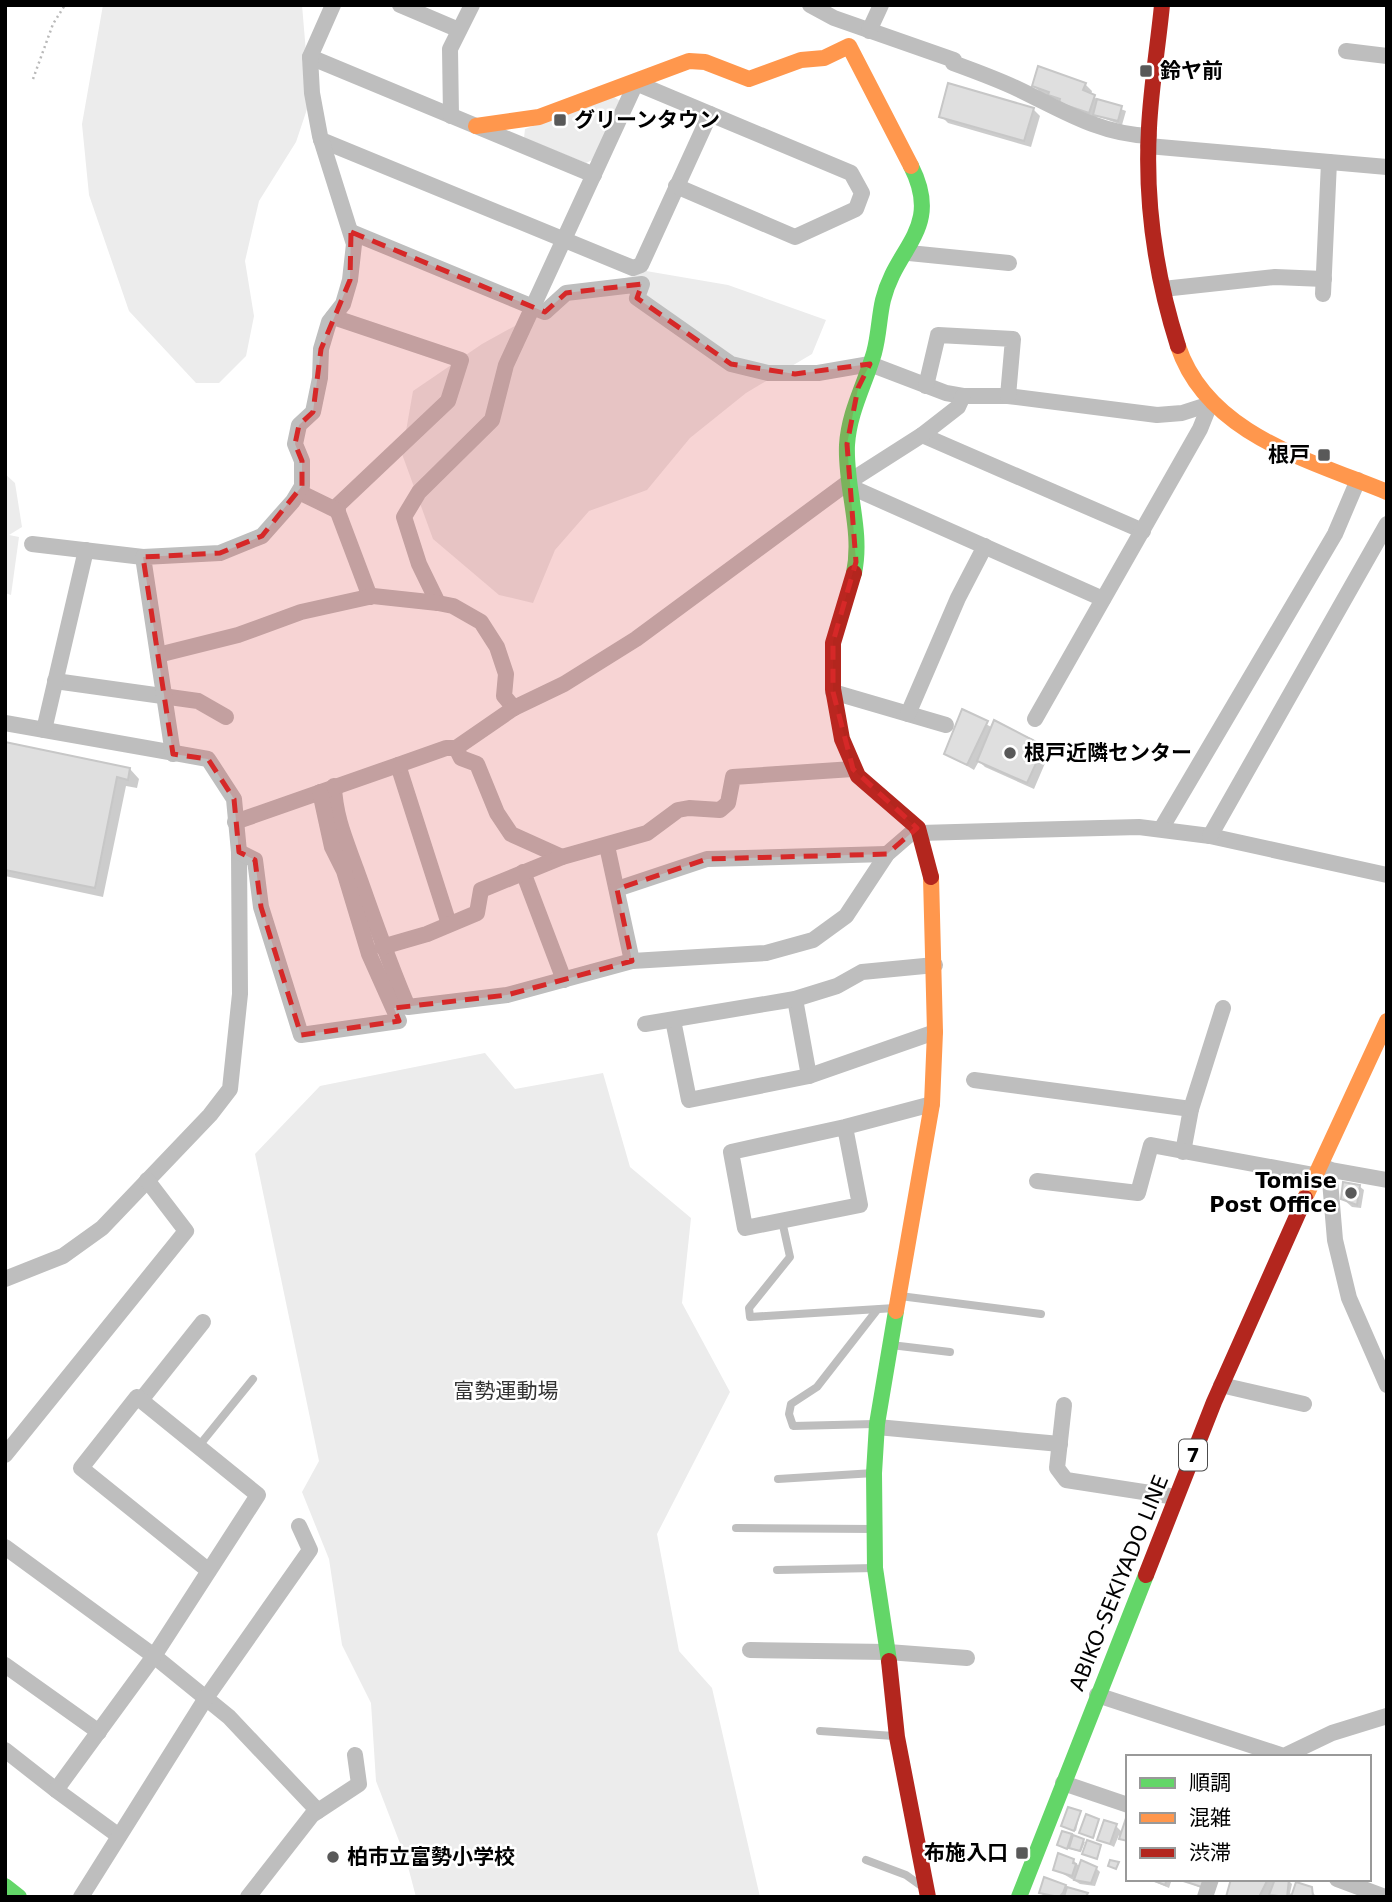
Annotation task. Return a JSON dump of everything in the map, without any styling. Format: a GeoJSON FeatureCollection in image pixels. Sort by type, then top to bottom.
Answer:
{"type":"FeatureCollection","features":[{"type":"Feature","properties":{"kind":"street"},"geometry":{"type":"LineString","coordinates":[[32,544],[143,558],[220,553],[262,536],[299,492],[302,486],[302,461],[295,444],[299,425],[313,412],[320,379],[321,349],[333,317],[344,304],[351,280],[355,244],[321,140],[312,93],[310,57],[333,5]]}},
{"type":"Feature","properties":{"kind":"street"},"geometry":{"type":"LineString","coordinates":[[400,5],[459,30]]}},
{"type":"Feature","properties":{"kind":"street"},"geometry":{"type":"LineString","coordinates":[[451,116],[450,49],[472,5]]}},
{"type":"Feature","properties":{"kind":"street"},"geometry":{"type":"LineString","coordinates":[[810,5],[834,18],[954,60],[953,62],[1018,89],[1088,124],[1149,141],[1387,167]]}},
{"type":"Feature","properties":{"kind":"street"},"geometry":{"type":"LineString","coordinates":[[869,31],[881,5]]}},
{"type":"Feature","properties":{"kind":"street"},"geometry":{"type":"LineString","coordinates":[[1162,5],[1149,141],[1154,229],[1163,289],[1188,372],[1210,404],[1243,427],[1387,492]]}},
{"type":"Feature","properties":{"kind":"street"},"geometry":{"type":"LineString","coordinates":[[834,18],[918,180],[924,205],[922,223],[909,253],[888,284],[870,364],[858,388],[851,420],[847,443],[857,537],[856,562],[833,642],[833,692],[844,746],[853,769],[919,830],[928,874],[932,878],[935,965],[932,1104],[877,1425],[874,1473],[875,1568],[897,1737],[927,1893]]}},
{"type":"Feature","properties":{"kind":"street"},"geometry":{"type":"LineString","coordinates":[[476,126],[508,125],[544,118],[614,88],[636,83],[669,66],[691,60],[713,64],[749,79],[801,60],[824,58],[849,46]]}},
{"type":"Feature","properties":{"kind":"street"},"geometry":{"type":"LineString","coordinates":[[1346,51],[1387,56]]}},
{"type":"Feature","properties":{"kind":"street"},"geometry":{"type":"LineString","coordinates":[[310,57],[594,175]]}},
{"type":"Feature","properties":{"kind":"street"},"geometry":{"type":"LineString","coordinates":[[636,83],[851,173],[862,193],[856,209],[794,237],[676,186]]}},
{"type":"Feature","properties":{"kind":"street"},"geometry":{"type":"LineString","coordinates":[[438,604],[419,564],[404,517],[419,492],[492,421],[506,365],[636,83]]}},
{"type":"Feature","properties":{"kind":"street"},"geometry":{"type":"LineString","coordinates":[[321,140],[633,268],[641,265],[710,114]]}},
{"type":"Feature","properties":{"kind":"street"},"geometry":{"type":"LineString","coordinates":[[1163,289],[1275,277],[1323,286],[1329,162]]}},
{"type":"Feature","properties":{"kind":"street"},"geometry":{"type":"LineString","coordinates":[[351,232],[545,312],[566,293],[642,284],[637,298],[731,365],[768,373],[795,374],[870,364],[926,386],[963,396],[1008,396],[1157,415],[1182,413],[1210,404]]}},
{"type":"Feature","properties":{"kind":"street"},"geometry":{"type":"LineString","coordinates":[[909,253],[1009,263]]}},
{"type":"Feature","properties":{"kind":"street"},"geometry":{"type":"LineString","coordinates":[[333,317],[461,360],[448,401],[336,506],[370,597]]}},
{"type":"Feature","properties":{"kind":"street"},"geometry":{"type":"LineString","coordinates":[[926,386],[938,335],[1013,339],[1008,396]]}},
{"type":"Feature","properties":{"kind":"street"},"geometry":{"type":"LineString","coordinates":[[235,822],[446,748],[456,748],[514,708],[555,689],[636,639],[922,435],[958,407],[963,396]]}},
{"type":"Feature","properties":{"kind":"street"},"geometry":{"type":"LineString","coordinates":[[1035,719],[1200,429],[1210,404]]}},
{"type":"Feature","properties":{"kind":"street"},"geometry":{"type":"LineString","coordinates":[[922,435],[1143,531]]}},
{"type":"Feature","properties":{"kind":"street"},"geometry":{"type":"LineString","coordinates":[[1161,829],[1335,534],[1358,480]]}},
{"type":"Feature","properties":{"kind":"street"},"geometry":{"type":"LineString","coordinates":[[850,484],[1103,599]]}},
{"type":"Feature","properties":{"kind":"street"},"geometry":{"type":"LineString","coordinates":[[299,492],[338,511]]}},
{"type":"Feature","properties":{"kind":"street"},"geometry":{"type":"LineString","coordinates":[[1210,836],[1387,524]]}},
{"type":"Feature","properties":{"kind":"street"},"geometry":{"type":"LineString","coordinates":[[908,714],[953,609],[985,546]]}},
{"type":"Feature","properties":{"kind":"street"},"geometry":{"type":"LineString","coordinates":[[44,730],[86,551]]}},
{"type":"Feature","properties":{"kind":"street"},"geometry":{"type":"LineString","coordinates":[[143,558],[173,754]]}},
{"type":"Feature","properties":{"kind":"street"},"geometry":{"type":"LineString","coordinates":[[158,655],[238,635],[301,612],[370,597],[453,606],[481,622],[497,647],[506,674],[504,696],[514,708]]}},
{"type":"Feature","properties":{"kind":"street"},"geometry":{"type":"LineString","coordinates":[[55,681],[198,701],[226,717]]}},
{"type":"Feature","properties":{"kind":"street"},"geometry":{"type":"LineString","coordinates":[[833,692],[946,725]]}},
{"type":"Feature","properties":{"kind":"street"},"geometry":{"type":"LineString","coordinates":[[5,723],[208,759],[234,799],[239,852],[240,994],[230,1089],[210,1115],[102,1228],[63,1256],[5,1279]]}},
{"type":"Feature","properties":{"kind":"street"},"geometry":{"type":"LineString","coordinates":[[456,748],[461,758],[477,764],[497,813],[511,834],[562,857]]}},
{"type":"Feature","properties":{"kind":"street"},"geometry":{"type":"LineString","coordinates":[[397,765],[449,924]]}},
{"type":"Feature","properties":{"kind":"street"},"geometry":{"type":"LineString","coordinates":[[382,947],[427,934],[477,914],[481,890],[523,872],[562,857],[647,833],[678,810],[720,810],[728,803],[733,776],[853,769]]}},
{"type":"Feature","properties":{"kind":"street"},"geometry":{"type":"LineString","coordinates":[[327,789],[382,947],[408,1007],[507,995],[632,961],[766,953],[813,940],[846,916],[887,854],[919,830],[1161,829],[1210,836],[1387,876]]}},
{"type":"Feature","properties":{"kind":"street"},"geometry":{"type":"LineString","coordinates":[[239,852],[256,860],[261,908],[301,1035],[399,1021],[369,954],[344,871],[332,847],[327,789]]}},
{"type":"Feature","properties":{"kind":"street"},"geometry":{"type":"LineString","coordinates":[[607,846],[632,961]]}},
{"type":"Feature","properties":{"kind":"street"},"geometry":{"type":"LineString","coordinates":[[617,889],[707,859],[887,854]]}},
{"type":"Feature","properties":{"kind":"street"},"geometry":{"type":"LineString","coordinates":[[523,872],[564,980]]}},
{"type":"Feature","properties":{"kind":"street"},"geometry":{"type":"LineString","coordinates":[[645,1024],[795,999],[838,986],[862,972],[935,965]]}},
{"type":"Feature","properties":{"kind":"street"},"geometry":{"type":"LineString","coordinates":[[795,999],[809,1076]]}},
{"type":"Feature","properties":{"kind":"street"},"geometry":{"type":"LineString","coordinates":[[1183,1152],[1191,1109],[1223,1009]]}},
{"type":"Feature","properties":{"kind":"street"},"geometry":{"type":"LineString","coordinates":[[673,1020],[690,1100],[809,1076],[935,1032]]}},
{"type":"Feature","properties":{"kind":"street","name":"ABIKO-SEKIYADO LINE"},"geometry":{"type":"LineString","coordinates":[[1018,1897],[1221,1385],[1321,1171],[1387,1021]]}},
{"type":"Feature","properties":{"kind":"street"},"geometry":{"type":"LineString","coordinates":[[974,1080],[1191,1109]]}},
{"type":"Feature","properties":{"kind":"street"},"geometry":{"type":"LineString","coordinates":[[845,1127],[860,1205],[745,1228],[731,1152],[845,1127],[932,1104]]}},
{"type":"Feature","properties":{"kind":"street"},"geometry":{"type":"LineString","coordinates":[[1037,1181],[1138,1193],[1151,1145],[1183,1152],[1387,1180]]}},
{"type":"Feature","properties":{"kind":"street"},"geometry":{"type":"LineString","coordinates":[[1321,1171],[1349,1298],[1383,1368],[1387,1385]]}},
{"type":"Feature","properties":{"kind":"street"},"geometry":{"type":"LineString","coordinates":[[5,1455],[186,1231],[147,1180]]}},
{"type":"Feature","properties":{"kind":"street"},"geometry":{"type":"LineString","coordinates":[[141,1400],[203,1322]]}},
{"type":"Feature","properties":{"kind":"street"},"geometry":{"type":"LineString","coordinates":[[1221,1385],[1304,1404]]}},
{"type":"Feature","properties":{"kind":"street"},"geometry":{"type":"LineString","coordinates":[[56,1790],[154,1656],[209,1571],[258,1495],[137,1397],[81,1468],[209,1571]]}},
{"type":"Feature","properties":{"kind":"street"},"geometry":{"type":"LineString","coordinates":[[1064,1405],[1058,1468],[1066,1480],[1175,1497]]}},
{"type":"Feature","properties":{"kind":"street"},"geometry":{"type":"LineString","coordinates":[[877,1425],[1060,1444]]}},
{"type":"Feature","properties":{"kind":"street"},"geometry":{"type":"LineString","coordinates":[[81,1897],[206,1698],[310,1550],[299,1526]]}},
{"type":"Feature","properties":{"kind":"street"},"geometry":{"type":"LineString","coordinates":[[5,1546],[154,1656],[229,1717],[318,1811]]}},
{"type":"Feature","properties":{"kind":"street"},"geometry":{"type":"LineString","coordinates":[[750,1650],[888,1652],[967,1658]]}},
{"type":"Feature","properties":{"kind":"street"},"geometry":{"type":"LineString","coordinates":[[5,1665],[99,1732]]}},
{"type":"Feature","properties":{"kind":"street"},"geometry":{"type":"LineString","coordinates":[[1097,1695],[1281,1755]]}},
{"type":"Feature","properties":{"kind":"street"},"geometry":{"type":"LineString","coordinates":[[1286,1755],[1332,1733],[1387,1716]]}},
{"type":"Feature","properties":{"kind":"street"},"geometry":{"type":"LineString","coordinates":[[5,1750],[119,1836]]}},
{"type":"Feature","properties":{"kind":"street"},"geometry":{"type":"LineString","coordinates":[[248,1897],[318,1811],[359,1784],[355,1755]]}},
{"type":"Feature","properties":{"kind":"street"},"geometry":{"type":"LineString","coordinates":[[1063,1783],[1126,1804]]}},
{"type":"Feature","properties":{"kind":"street"},"geometry":{"type":"LineString","coordinates":[[1342,1881],[1385,1897]]}},
{"type":"Feature","properties":{"kind":"street"},"geometry":{"type":"LineString","coordinates":[[5,1886],[19,1897]]}},
{"type":"Feature","properties":{"kind":"lane"},"geometry":{"type":"LineString","coordinates":[[782,1221],[790,1257],[750,1308],[750,1317],[877,1310],[899,1302],[1041,1314]]}},
{"type":"Feature","properties":{"kind":"lane"},"geometry":{"type":"LineString","coordinates":[[877,1310],[817,1387],[791,1404],[789,1414],[793,1426],[877,1425]]}},
{"type":"Feature","properties":{"kind":"lane"},"geometry":{"type":"LineString","coordinates":[[891,1345],[950,1352]]}},
{"type":"Feature","properties":{"kind":"lane"},"geometry":{"type":"LineString","coordinates":[[198,1447],[253,1379]]}},
{"type":"Feature","properties":{"kind":"lane"},"geometry":{"type":"LineString","coordinates":[[778,1479],[874,1473]]}},
{"type":"Feature","properties":{"kind":"lane"},"geometry":{"type":"LineString","coordinates":[[736,1528],[874,1529]]}},
{"type":"Feature","properties":{"kind":"lane"},"geometry":{"type":"LineString","coordinates":[[777,1570],[875,1568]]}},
{"type":"Feature","properties":{"kind":"lane"},"geometry":{"type":"LineString","coordinates":[[820,1731],[897,1737]]}},
{"type":"Feature","properties":{"kind":"lane"},"geometry":{"type":"LineString","coordinates":[[866,1860],[906,1875],[927,1893]]}},
{"type":"Feature","properties":{"kind":"path"},"geometry":{"type":"LineString","coordinates":[[33,79],[53,24],[65,5]]}},
{"type":"Feature","properties":{"kind":"highlighted area"},"geometry":{"type":"Polygon","coordinates":[[[351,232],[545,312],[566,293],[642,284],[637,298],[731,364],[795,374],[870,364],[858,388],[847,444],[856,562],[833,642],[833,692],[853,769],[917,828],[887,854],[707,859],[617,889],[632,961],[507,995],[394,1008],[399,1021],[301,1035],[261,907],[255,860],[239,852],[234,799],[208,759],[173,754],[143,557],[220,553],[262,536],[302,486],[302,461],[295,444],[299,425],[313,412],[321,349],[350,280],[351,232]]]}},
{"type":"Feature","properties":{"kind":"green space"},"geometry":{"type":"Polygon","coordinates":[[[103,5],[302,5],[310,100],[296,142],[259,201],[245,261],[254,316],[246,356],[219,383],[196,383],[129,311],[89,195],[82,124],[103,5]]]}},
{"type":"Feature","properties":{"kind":"green space"},"geometry":{"type":"Polygon","coordinates":[[[614,97],[620,101],[594,159],[586,163],[524,138],[525,129],[614,97]]]}},
{"type":"Feature","properties":{"kind":"green space"},"geometry":{"type":"Polygon","coordinates":[[[646,271],[728,285],[826,320],[812,354],[746,393],[690,438],[647,490],[589,511],[555,550],[533,603],[499,595],[433,539],[402,454],[413,391],[482,344],[553,305],[646,271]]]}},
{"type":"Feature","properties":{"kind":"green space"},"geometry":{"type":"Polygon","coordinates":[[[5,474],[15,483],[22,527],[9,535],[19,537],[11,595],[5,593],[5,474]]]}},
{"type":"Feature","properties":{"kind":"green space","name":"富勢運動場"},"geometry":{"type":"Polygon","coordinates":[[[485,1053],[515,1089],[603,1073],[630,1167],[691,1218],[682,1303],[730,1392],[657,1534],[679,1651],[712,1688],[760,1897],[416,1897],[406,1859],[376,1781],[371,1703],[342,1645],[329,1559],[302,1492],[319,1461],[255,1154],[320,1086],[485,1053]]]}},
{"type":"Feature","properties":{"kind":"building"},"geometry":{"type":"Polygon","coordinates":[[[1038,66],[1086,83],[1083,90],[1095,95],[1089,113],[1059,103],[1060,99],[1048,95],[1049,92],[1032,86],[1038,66]]]}},
{"type":"Feature","properties":{"kind":"building"},"geometry":{"type":"Polygon","coordinates":[[[948,83],[1034,108],[1024,141],[939,117],[948,83]]]}},
{"type":"Feature","properties":{"kind":"building"},"geometry":{"type":"Polygon","coordinates":[[[1097,99],[1122,106],[1118,121],[1093,115],[1097,99]]]}},
{"type":"Feature","properties":{"kind":"building"},"geometry":{"type":"Polygon","coordinates":[[[962,709],[988,721],[967,765],[944,754],[962,709]]]}},
{"type":"Feature","properties":{"kind":"building","name":"根戸近隣センター"},"geometry":{"type":"Polygon","coordinates":[[[994,720],[1044,746],[1027,783],[977,761],[994,720]]]}},
{"type":"Feature","properties":{"kind":"building"},"geometry":{"type":"Polygon","coordinates":[[[5,742],[130,768],[128,780],[117,777],[95,888],[5,870],[5,742]]]}},
{"type":"Feature","properties":{"kind":"building"},"geometry":{"type":"Polygon","coordinates":[[[1343,1182],[1360,1185],[1357,1205],[1341,1199],[1343,1182]]]}},
{"type":"Feature","properties":{"kind":"building"},"geometry":{"type":"Polygon","coordinates":[[[1068,1807],[1081,1811],[1074,1831],[1061,1826],[1068,1807]]]}},
{"type":"Feature","properties":{"kind":"building"},"geometry":{"type":"Polygon","coordinates":[[[1086,1814],[1099,1819],[1093,1838],[1079,1833],[1086,1814]]]}},
{"type":"Feature","properties":{"kind":"building"},"geometry":{"type":"Polygon","coordinates":[[[1126,1818],[1126,1841],[1119,1839],[1126,1818]]]}},
{"type":"Feature","properties":{"kind":"building"},"geometry":{"type":"Polygon","coordinates":[[[1104,1820],[1117,1824],[1110,1844],[1097,1840],[1104,1820]]]}},
{"type":"Feature","properties":{"kind":"building"},"geometry":{"type":"Polygon","coordinates":[[[1062,1831],[1072,1834],[1067,1849],[1057,1845],[1062,1831]]]}},
{"type":"Feature","properties":{"kind":"building"},"geometry":{"type":"Polygon","coordinates":[[[1073,1835],[1084,1839],[1080,1851],[1069,1848],[1073,1835]]]}},
{"type":"Feature","properties":{"kind":"building"},"geometry":{"type":"Polygon","coordinates":[[[1087,1840],[1101,1845],[1097,1859],[1082,1854],[1087,1840]]]}},
{"type":"Feature","properties":{"kind":"building"},"geometry":{"type":"Polygon","coordinates":[[[1058,1853],[1074,1859],[1073,1863],[1076,1864],[1072,1876],[1053,1870],[1058,1853]]]}},
{"type":"Feature","properties":{"kind":"building"},"geometry":{"type":"Polygon","coordinates":[[[1081,1860],[1097,1867],[1091,1883],[1074,1880],[1081,1860]]]}},
{"type":"Feature","properties":{"kind":"building"},"geometry":{"type":"Polygon","coordinates":[[[1110,1860],[1119,1862],[1116,1869],[1108,1866],[1110,1860]]]}},
{"type":"Feature","properties":{"kind":"building"},"geometry":{"type":"Polygon","coordinates":[[[1044,1877],[1066,1885],[1059,1897],[1039,1893],[1044,1877]]]}},
{"type":"Feature","properties":{"kind":"building"},"geometry":{"type":"Polygon","coordinates":[[[1183,1881],[1204,1881],[1202,1887],[1183,1881]]]}},
{"type":"Feature","properties":{"kind":"building"},"geometry":{"type":"Polygon","coordinates":[[[1230,1881],[1267,1881],[1259,1897],[1226,1897],[1230,1881]]]}},
{"type":"Feature","properties":{"kind":"building"},"geometry":{"type":"Polygon","coordinates":[[[1274,1881],[1289,1881],[1287,1897],[1269,1895],[1274,1881]]]}},
{"type":"Feature","properties":{"kind":"building"},"geometry":{"type":"Polygon","coordinates":[[[1296,1882],[1312,1887],[1313,1897],[1291,1897],[1296,1882]]]}},
{"type":"Feature","properties":{"kind":"building"},"geometry":{"type":"Polygon","coordinates":[[[1067,1887],[1088,1893],[1086,1897],[1064,1897],[1067,1887]]]}},
{"type":"Feature","properties":{"kind":"traffic: fast"},"geometry":{"type":"LineString","coordinates":[[854,573],[856,541],[847,461],[848,433],[874,353],[889,281],[920,222],[920,188],[911,166]]}},
{"type":"Feature","properties":{"kind":"traffic: fast"},"geometry":{"type":"LineString","coordinates":[[889,1661],[875,1568],[874,1473],[877,1424],[896,1311]]}},
{"type":"Feature","properties":{"kind":"traffic: fast"},"geometry":{"type":"LineString","coordinates":[[1019,1897],[1146,1575]]}},
{"type":"Feature","properties":{"kind":"traffic: fast"},"geometry":{"type":"LineString","coordinates":[[5,1886],[19,1897]]}},
{"type":"Feature","properties":{"kind":"traffic: slow"},"geometry":{"type":"LineString","coordinates":[[476,126],[539,117],[689,61],[705,62],[749,79],[801,60],[824,58],[849,46],[911,166]]}},
{"type":"Feature","properties":{"kind":"traffic: slow"},"geometry":{"type":"LineString","coordinates":[[1178,346],[1192,376],[1212,401],[1236,422],[1294,455],[1387,492]]}},
{"type":"Feature","properties":{"kind":"traffic: slow"},"geometry":{"type":"LineString","coordinates":[[896,1311],[932,1104],[935,1032],[931,877]]}},
{"type":"Feature","properties":{"kind":"traffic: slow"},"geometry":{"type":"LineString","coordinates":[[1305,1198],[1387,1021]]}},
{"type":"Feature","properties":{"kind":"traffic: jam"},"geometry":{"type":"LineString","coordinates":[[1162,5],[1150,113],[1149,183],[1158,266],[1178,346]]}},
{"type":"Feature","properties":{"kind":"traffic: jam"},"geometry":{"type":"LineString","coordinates":[[854,573],[833,643],[833,689],[842,739],[858,776],[918,828],[931,877]]}},
{"type":"Feature","properties":{"kind":"traffic: jam"},"geometry":{"type":"LineString","coordinates":[[1146,1575],[1214,1402],[1305,1198]]}},
{"type":"Feature","properties":{"kind":"traffic: jam"},"geometry":{"type":"LineString","coordinates":[[889,1661],[897,1737],[928,1897]]}},
{"type":"Feature","properties":{"kind":"place","name":"鈴ヤ前"},"geometry":{"type":"Point","coordinates":[1146,71]}},
{"type":"Feature","properties":{"kind":"place","name":"グリーンタウン"},"geometry":{"type":"Point","coordinates":[560,120]}},
{"type":"Feature","properties":{"kind":"place","name":"根戸"},"geometry":{"type":"Point","coordinates":[1324,455]}},
{"type":"Feature","properties":{"kind":"place","name":"根戸近隣センター"},"geometry":{"type":"Point","coordinates":[1010,753]}},
{"type":"Feature","properties":{"kind":"place","name":"Tomise Post Office"},"geometry":{"type":"Point","coordinates":[1351,1193]}},
{"type":"Feature","properties":{"kind":"place","name":"布施入口"},"geometry":{"type":"Point","coordinates":[1022,1853]}},
{"type":"Feature","properties":{"kind":"place","name":"柏市立富勢小学校"},"geometry":{"type":"Point","coordinates":[333,1857]}}]}
